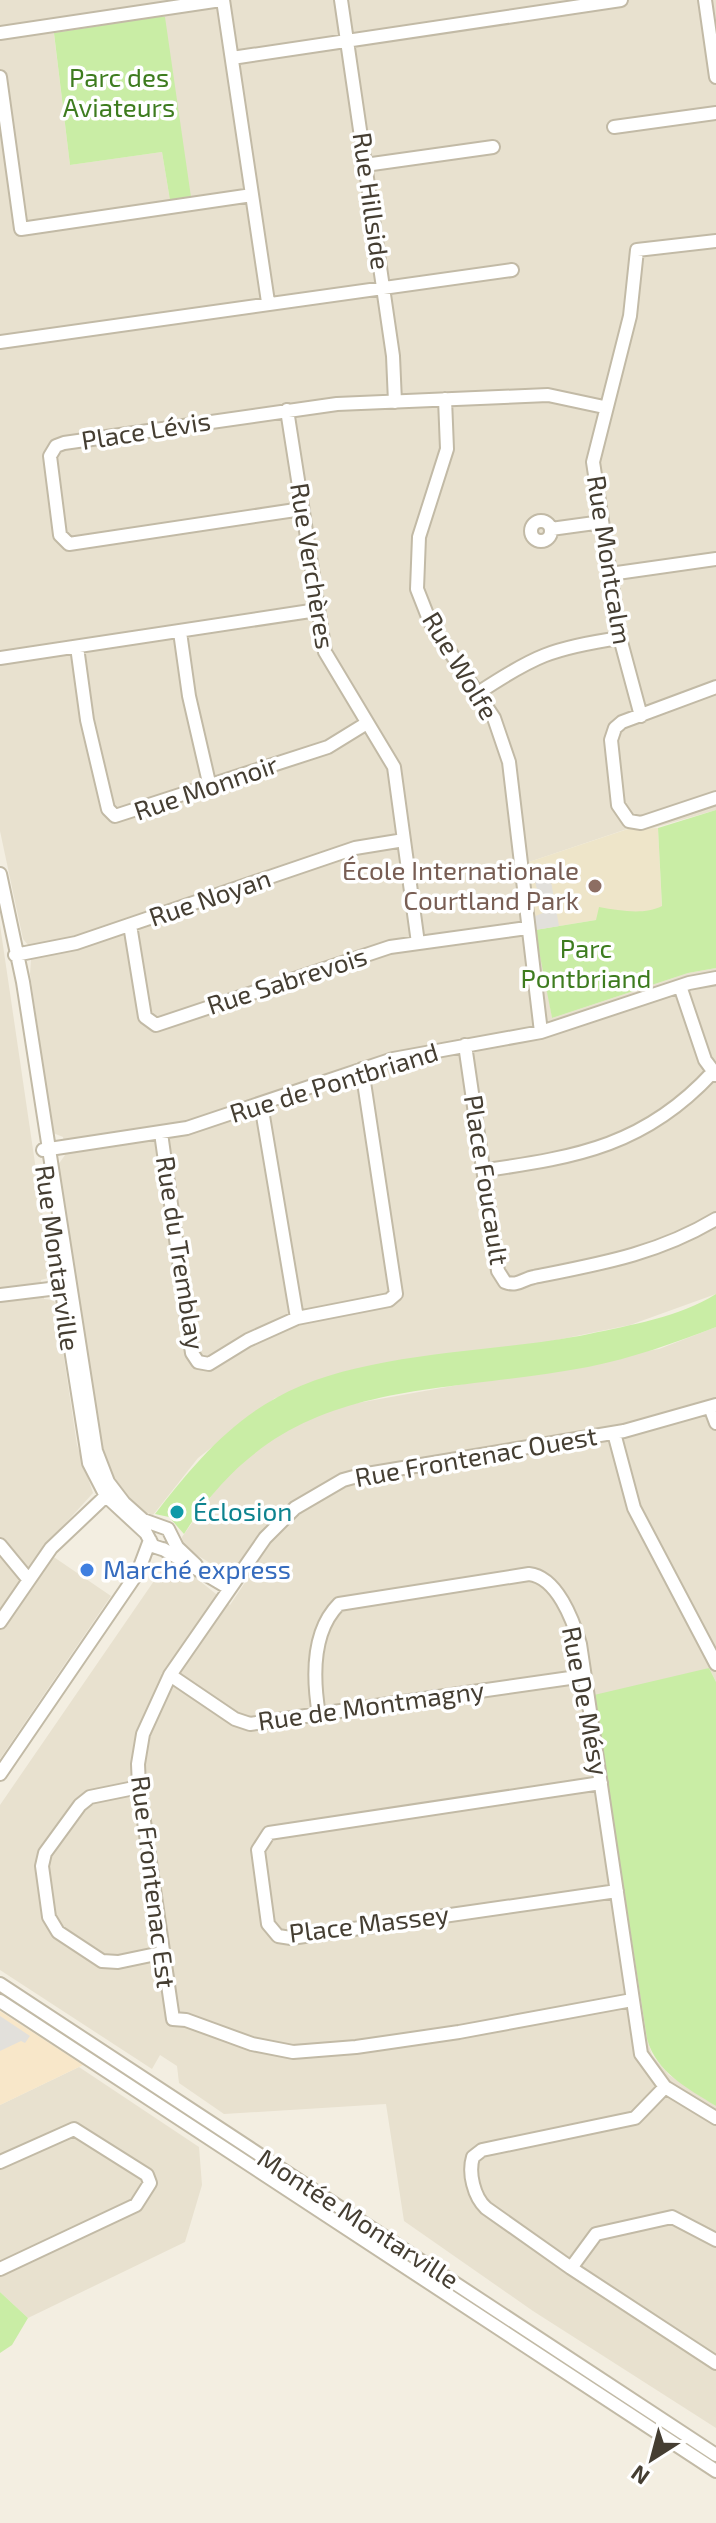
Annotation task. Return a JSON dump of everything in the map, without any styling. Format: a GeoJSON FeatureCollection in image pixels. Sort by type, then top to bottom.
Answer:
{"type":"FeatureCollection","features":[{"type":"Feature","properties":{"kind":"street"},"geometry":{"type":"LineString","coordinates":[[0,33],[222,0],[268,302]]}},
{"type":"Feature","properties":{"kind":"street","name":"Rue Hillside"},"geometry":{"type":"LineString","coordinates":[[341,0],[383,286],[395,402]]}},
{"type":"Feature","properties":{"kind":"street"},"geometry":{"type":"LineString","coordinates":[[232,58],[582,3],[621,0]]}},
{"type":"Feature","properties":{"kind":"street"},"geometry":{"type":"LineString","coordinates":[[705,0],[716,77]]}},
{"type":"Feature","properties":{"kind":"street"},"geometry":{"type":"LineString","coordinates":[[0,77],[21,229],[252,195]]}},
{"type":"Feature","properties":{"kind":"street"},"geometry":{"type":"LineString","coordinates":[[614,127],[716,113]]}},
{"type":"Feature","properties":{"kind":"street"},"geometry":{"type":"LineString","coordinates":[[365,165],[493,147]]}},
{"type":"Feature","properties":{"kind":"street","name":"Rue Montcalm"},"geometry":{"type":"LineString","coordinates":[[641,716],[620,638],[593,462],[604,407],[632,306],[637,250],[716,241]]}},
{"type":"Feature","properties":{"kind":"street"},"geometry":{"type":"LineString","coordinates":[[0,342],[512,270]]}},
{"type":"Feature","properties":{"kind":"street"},"geometry":{"type":"LineString","coordinates":[[287,410],[445,399],[554,396],[604,407]]}},
{"type":"Feature","properties":{"kind":"street","name":"Rue Wolfe"},"geometry":{"type":"LineString","coordinates":[[445,399],[447,449],[419,537],[414,573],[430,622],[494,718],[509,762],[541,1032]]}},
{"type":"Feature","properties":{"kind":"street","name":"Place Lévis"},"geometry":{"type":"LineString","coordinates":[[287,410],[58,445],[50,459],[59,530],[65,541],[75,544],[302,509]]}},
{"type":"Feature","properties":{"kind":"street","name":"Rue Verchères"},"geometry":{"type":"LineString","coordinates":[[287,410],[317,610],[328,661],[394,767],[418,943]]}},
{"type":"Feature","properties":{"kind":"street"},"geometry":{"type":"LineString","coordinates":[[551,529],[602,522]]}},
{"type":"Feature","properties":{"kind":"street"},"geometry":{"type":"LineString","coordinates":[[610,574],[716,559]]}},
{"type":"Feature","properties":{"kind":"street"},"geometry":{"type":"LineString","coordinates":[[0,658],[317,610]]}},
{"type":"Feature","properties":{"kind":"street"},"geometry":{"type":"LineString","coordinates":[[180,632],[189,696],[210,787]]}},
{"type":"Feature","properties":{"kind":"street"},"geometry":{"type":"LineString","coordinates":[[478,693],[532,658],[565,646],[620,638]]}},
{"type":"Feature","properties":{"kind":"street","name":"Rue Monnoir"},"geometry":{"type":"LineString","coordinates":[[77,647],[87,720],[109,812],[123,816],[328,747],[367,723]]}},
{"type":"Feature","properties":{"kind":"street"},"geometry":{"type":"LineString","coordinates":[[716,687],[620,724],[612,737],[618,805],[624,817],[641,823],[716,798]]}},
{"type":"Feature","properties":{"kind":"street","name":"Rue Noyan"},"geometry":{"type":"LineString","coordinates":[[15,955],[76,943],[355,848],[404,840]]}},
{"type":"Feature","properties":{"kind":"street","name":"Rue Montarville"},"geometry":{"type":"LineString","coordinates":[[0,874],[65,1287],[94,1443],[109,1493],[150,1540],[196,1565],[229,1588]]}},
{"type":"Feature","properties":{"kind":"street","name":"Rue Sabrevois"},"geometry":{"type":"LineString","coordinates":[[130,925],[144,1014],[147,1021],[156,1025],[362,956],[418,943],[527,928]]}},
{"type":"Feature","properties":{"kind":"street","name":"Rue de Pontbriand"},"geometry":{"type":"LineString","coordinates":[[44,1150],[161,1133],[261,1104],[410,1054],[541,1032],[680,986],[716,978]]}},
{"type":"Feature","properties":{"kind":"street"},"geometry":{"type":"LineString","coordinates":[[486,1170],[558,1159],[627,1138],[667,1115],[714,1074],[680,986]]}},
{"type":"Feature","properties":{"kind":"street","name":"Place Foucault"},"geometry":{"type":"LineString","coordinates":[[465,1045],[501,1279],[509,1284],[636,1256],[690,1235],[716,1219]]}},
{"type":"Feature","properties":{"kind":"street","name":"Rue du Tremblay"},"geometry":{"type":"LineString","coordinates":[[161,1133],[194,1359],[204,1364],[212,1363],[248,1340],[297,1318],[389,1300],[396,1292],[362,1069]]}},
{"type":"Feature","properties":{"kind":"street"},"geometry":{"type":"LineString","coordinates":[[261,1104],[297,1318]]}},
{"type":"Feature","properties":{"kind":"street"},"geometry":{"type":"LineString","coordinates":[[0,1295],[65,1287]]}},
{"type":"Feature","properties":{"kind":"street"},"geometry":{"type":"LineString","coordinates":[[713,1406],[716,1423]]}},
{"type":"Feature","properties":{"kind":"street","name":"Rue Frontenac Ouest"},"geometry":{"type":"LineString","coordinates":[[229,1588],[281,1519],[343,1480],[614,1433],[713,1406]]}},
{"type":"Feature","properties":{"kind":"street"},"geometry":{"type":"LineString","coordinates":[[614,1433],[634,1508],[716,1664]]}},
{"type":"Feature","properties":{"kind":"street"},"geometry":{"type":"LineString","coordinates":[[0,1622],[28,1579],[65,1533],[109,1493]]}},
{"type":"Feature","properties":{"kind":"street","name":"Rue Montarville"},"geometry":{"type":"LineString","coordinates":[[109,1493],[140,1517],[164,1527],[196,1565]]}},
{"type":"Feature","properties":{"kind":"street"},"geometry":{"type":"LineString","coordinates":[[138,1572],[154,1529],[164,1527]]}},
{"type":"Feature","properties":{"kind":"street"},"geometry":{"type":"LineString","coordinates":[[0,1774],[138,1572],[173,1539]]}},
{"type":"Feature","properties":{"kind":"street"},"geometry":{"type":"LineString","coordinates":[[0,1545],[28,1579]]}},
{"type":"Feature","properties":{"kind":"street","name":"Rue De Mésy"},"geometry":{"type":"LineString","coordinates":[[319,1715],[315,1662],[325,1627],[339,1604],[529,1574],[547,1582],[569,1615],[578,1636],[641,2054],[665,2087],[716,2118]]}},
{"type":"Feature","properties":{"kind":"street","name":"Rue Frontenac Est"},"geometry":{"type":"LineString","coordinates":[[229,1588],[170,1675],[143,1734],[138,1764],[161,1953],[173,2019],[186,2020],[252,2044],[293,2052],[356,2047],[459,2032],[632,2000]]}},
{"type":"Feature","properties":{"kind":"street","name":"Rue de Montmagny"},"geometry":{"type":"LineString","coordinates":[[170,1675],[243,1723],[319,1715],[584,1676]]}},
{"type":"Feature","properties":{"kind":"street","name":"Place Massey"},"geometry":{"type":"LineString","coordinates":[[601,1783],[274,1831],[263,1838],[258,1850],[268,1924],[278,1936],[291,1938],[617,1891]]}},
{"type":"Feature","properties":{"kind":"street"},"geometry":{"type":"LineString","coordinates":[[139,1787],[90,1797],[80,1805],[45,1853],[42,1866],[49,1917],[58,1932],[102,1961],[118,1962],[161,1953]]}},
{"type":"Feature","properties":{"kind":"street","name":"Montée Montarville"},"geometry":{"type":"LineString","coordinates":[[0,1984],[716,2455]]}},
{"type":"Feature","properties":{"kind":"street","name":"Montée Montarville"},"geometry":{"type":"LineString","coordinates":[[0,2001],[716,2471]]}},
{"type":"Feature","properties":{"kind":"street"},"geometry":{"type":"LineString","coordinates":[[665,2087],[635,2118],[485,2149],[473,2157],[471,2169],[481,2204],[571,2268],[716,2363]]}},
{"type":"Feature","properties":{"kind":"street"},"geometry":{"type":"LineString","coordinates":[[0,2162],[74,2129],[147,2175],[150,2183],[136,2205],[0,2269]]}},
{"type":"Feature","properties":{"kind":"street"},"geometry":{"type":"LineString","coordinates":[[571,2268],[596,2234],[666,2218],[682,2219],[716,2240]]}},
{"type":"Feature","properties":{"kind":"shaded area"},"geometry":{"type":"Polygon","coordinates":[[[0,0],[716,0],[716,810],[643,831],[627,829],[526,863],[552,1018],[688,973],[716,968],[716,1294],[630,1325],[275,1398],[198,1458],[153,1515],[140,1511],[115,1483],[99,1444],[58,1165],[65,1155],[63,1137],[53,1133],[30,974],[31,959],[39,957],[37,945],[29,946],[23,939],[0,831],[0,0]],[[155,18],[54,34],[70,165],[162,152],[170,200],[155,18]]]}},
{"type":"Feature","properties":{"kind":"shaded area","name":"École Internationale Courtland Park"},"geometry":{"type":"Polygon","coordinates":[[[658,828],[662,909],[535,930],[526,863],[628,829],[658,828]]]}},
{"type":"Feature","properties":{"kind":"shaded area"},"geometry":{"type":"Polygon","coordinates":[[[548,865],[559,926],[535,930],[533,917],[543,913],[532,870],[548,865]]]}},
{"type":"Feature","properties":{"kind":"shaded area"},"geometry":{"type":"Polygon","coordinates":[[[0,925],[51,1272],[48,1278],[41,1280],[44,1299],[53,1300],[56,1304],[77,1445],[93,1493],[42,1549],[111,1596],[0,1759],[0,925]]]}},
{"type":"Feature","properties":{"kind":"shaded area"},"geometry":{"type":"Polygon","coordinates":[[[716,1327],[716,1682],[709,1668],[598,1711],[647,2039],[652,2055],[669,2075],[716,2106],[716,2428],[533,2311],[404,2221],[386,2104],[224,2114],[179,2083],[177,2066],[160,2055],[152,2069],[0,1970],[0,1805],[167,1562],[177,1563],[230,1605],[248,1578],[232,1567],[224,1571],[188,1550],[183,1546],[182,1537],[225,1477],[275,1436],[335,1407],[659,1349],[716,1327]]]}},
{"type":"Feature","properties":{"kind":"shaded area"},"geometry":{"type":"Polygon","coordinates":[[[0,2011],[83,2065],[0,2105],[0,2011]]]}},
{"type":"Feature","properties":{"kind":"shaded area"},"geometry":{"type":"Polygon","coordinates":[[[0,2016],[30,2036],[25,2043],[21,2041],[0,2051],[0,2016]]]}},
{"type":"Feature","properties":{"kind":"shaded area"},"geometry":{"type":"Polygon","coordinates":[[[79,2067],[199,2147],[202,2185],[185,2242],[28,2318],[0,2292],[0,2105],[79,2067]]]}},
{"type":"Feature","properties":{"kind":"green space","name":"Parc des Aviateurs"},"geometry":{"type":"Polygon","coordinates":[[[165,17],[191,197],[170,200],[162,152],[70,165],[54,33],[165,17]]]}},
{"type":"Feature","properties":{"kind":"green space","name":"Parc Pontbriand"},"geometry":{"type":"Polygon","coordinates":[[[716,810],[716,968],[688,973],[552,1018],[535,930],[596,920],[599,907],[640,911],[662,906],[658,828],[716,810]]]}},
{"type":"Feature","properties":{"kind":"green space"},"geometry":{"type":"Polygon","coordinates":[[[716,1294],[716,1327],[637,1355],[528,1377],[415,1391],[362,1402],[313,1419],[266,1445],[223,1482],[184,1534],[169,1517],[155,1514],[195,1465],[241,1421],[276,1398],[310,1382],[387,1362],[589,1334],[671,1314],[716,1294]]]}},
{"type":"Feature","properties":{"kind":"green space"},"geometry":{"type":"Polygon","coordinates":[[[709,1668],[716,1682],[716,2106],[684,2086],[666,2070],[647,2039],[594,1695],[709,1668]]]}},
{"type":"Feature","properties":{"kind":"green space"},"geometry":{"type":"Polygon","coordinates":[[[0,2292],[28,2318],[12,2345],[0,2353],[0,2292]]]}},
{"type":"Feature","properties":{"kind":"place","name":"École Internationale Courtland Park"},"geometry":{"type":"Point","coordinates":[595,886]}},
{"type":"Feature","properties":{"kind":"place","name":"Éclosion"},"geometry":{"type":"Point","coordinates":[177,1512]}},
{"type":"Feature","properties":{"kind":"place","name":"Marché express"},"geometry":{"type":"Point","coordinates":[87,1570]}}]}
